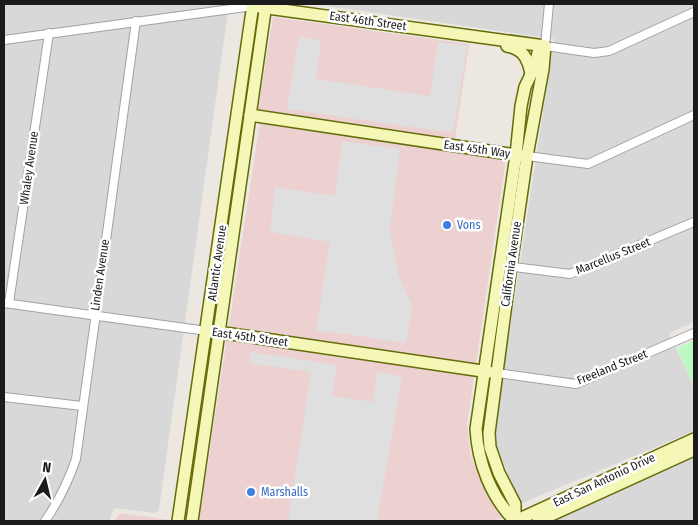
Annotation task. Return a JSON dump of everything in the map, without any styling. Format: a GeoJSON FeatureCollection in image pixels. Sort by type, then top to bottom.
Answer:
{"type":"FeatureCollection","features":[{"type":"Feature","properties":{"kind":"street","name":"California Avenue"},"geometry":{"type":"LineString","coordinates":[[521,155],[521,106],[525,87],[542,45],[549,4]]}},
{"type":"Feature","properties":{"kind":"street","name":"East 46th Street"},"geometry":{"type":"LineString","coordinates":[[4,40],[253,5],[266,5],[284,6],[600,54],[694,12]]}},
{"type":"Feature","properties":{"kind":"street","name":"Atlantic Avenue"},"geometry":{"type":"LineString","coordinates":[[192,521],[212,331],[253,5]]}},
{"type":"Feature","properties":{"kind":"street","name":"Atlantic Avenue"},"geometry":{"type":"LineString","coordinates":[[178,521],[250,115],[266,5]]}},
{"type":"Feature","properties":{"kind":"street","name":"Linden Avenue"},"geometry":{"type":"LineString","coordinates":[[45,521],[56,506],[69,480],[76,459],[136,21]]}},
{"type":"Feature","properties":{"kind":"street","name":"Whaley Avenue"},"geometry":{"type":"LineString","coordinates":[[6,303],[48,33]]}},
{"type":"Feature","properties":{"kind":"street"},"geometry":{"type":"LineString","coordinates":[[495,39],[500,44],[515,47],[522,51],[528,62],[531,74]]}},
{"type":"Feature","properties":{"kind":"street","name":"California Avenue"},"geometry":{"type":"LineString","coordinates":[[515,521],[503,509],[486,476],[477,446],[476,429],[483,371],[505,265],[521,155],[543,69],[542,45]]}},
{"type":"Feature","properties":{"kind":"street","name":"East 45th Way"},"geometry":{"type":"LineString","coordinates":[[250,115],[588,164],[694,115]]}},
{"type":"Feature","properties":{"kind":"street","name":"Marcellus Street"},"geometry":{"type":"LineString","coordinates":[[505,265],[570,274],[694,222]]}},
{"type":"Feature","properties":{"kind":"street","name":"California Avenue"},"geometry":{"type":"LineString","coordinates":[[505,265],[490,420],[490,447],[499,473],[515,504],[515,521]]}},
{"type":"Feature","properties":{"kind":"street","name":"East 45th Street"},"geometry":{"type":"LineString","coordinates":[[6,303],[496,373]]}},
{"type":"Feature","properties":{"kind":"street","name":"Freeland Street"},"geometry":{"type":"LineString","coordinates":[[496,373],[576,384],[694,332]]}},
{"type":"Feature","properties":{"kind":"street"},"geometry":{"type":"LineString","coordinates":[[4,397],[82,406]]}},
{"type":"Feature","properties":{"kind":"street","name":"East San Antonio Drive"},"geometry":{"type":"LineString","coordinates":[[515,521],[694,439]]}},
{"type":"Feature","properties":{"kind":"street","name":"East San Antonio Drive"},"geometry":{"type":"LineString","coordinates":[[538,521],[694,450]]}},
{"type":"Feature","properties":{"kind":"shaded area"},"geometry":{"type":"Polygon","coordinates":[[[4,4],[229,4],[159,510],[155,513],[114,508],[109,521],[4,521],[4,4]]]}},
{"type":"Feature","properties":{"kind":"shaded area"},"geometry":{"type":"Polygon","coordinates":[[[314,4],[694,4],[694,322],[669,333],[694,387],[694,431],[520,504],[496,444],[495,428],[554,39],[314,4]]]}},
{"type":"Feature","properties":{"kind":"shaded area"},"geometry":{"type":"Polygon","coordinates":[[[273,17],[469,44],[455,140],[258,110],[273,17]]]}},
{"type":"Feature","properties":{"kind":"shaded area"},"geometry":{"type":"Polygon","coordinates":[[[299,37],[321,40],[316,79],[430,96],[438,42],[467,46],[453,133],[287,109],[299,37]]]}},
{"type":"Feature","properties":{"kind":"shaded area"},"geometry":{"type":"Polygon","coordinates":[[[260,122],[506,158],[467,425],[471,457],[480,478],[503,517],[493,521],[199,521],[260,122]]]}},
{"type":"Feature","properties":{"kind":"shaded area"},"geometry":{"type":"Polygon","coordinates":[[[342,141],[400,149],[390,229],[398,274],[412,305],[406,343],[316,330],[330,242],[270,232],[275,187],[335,196],[342,141]]]}},
{"type":"Feature","properties":{"kind":"shaded area"},"geometry":{"type":"Polygon","coordinates":[[[251,352],[337,365],[332,396],[373,402],[377,372],[402,376],[377,521],[288,521],[311,372],[249,363],[251,352]]]}},
{"type":"Feature","properties":{"kind":"shaded area"},"geometry":{"type":"Polygon","coordinates":[[[694,456],[694,521],[552,521],[694,456]]]}},
{"type":"Feature","properties":{"kind":"shaded area"},"geometry":{"type":"Polygon","coordinates":[[[120,513],[170,520],[115,521],[120,513]]]}},
{"type":"Feature","properties":{"kind":"green space"},"geometry":{"type":"Polygon","coordinates":[[[694,340],[694,387],[677,348],[694,340]]]}},
{"type":"Feature","properties":{"kind":"place","name":"Vons"},"geometry":{"type":"Point","coordinates":[447,225]}},
{"type":"Feature","properties":{"kind":"place","name":"Marshalls"},"geometry":{"type":"Point","coordinates":[251,492]}}]}
